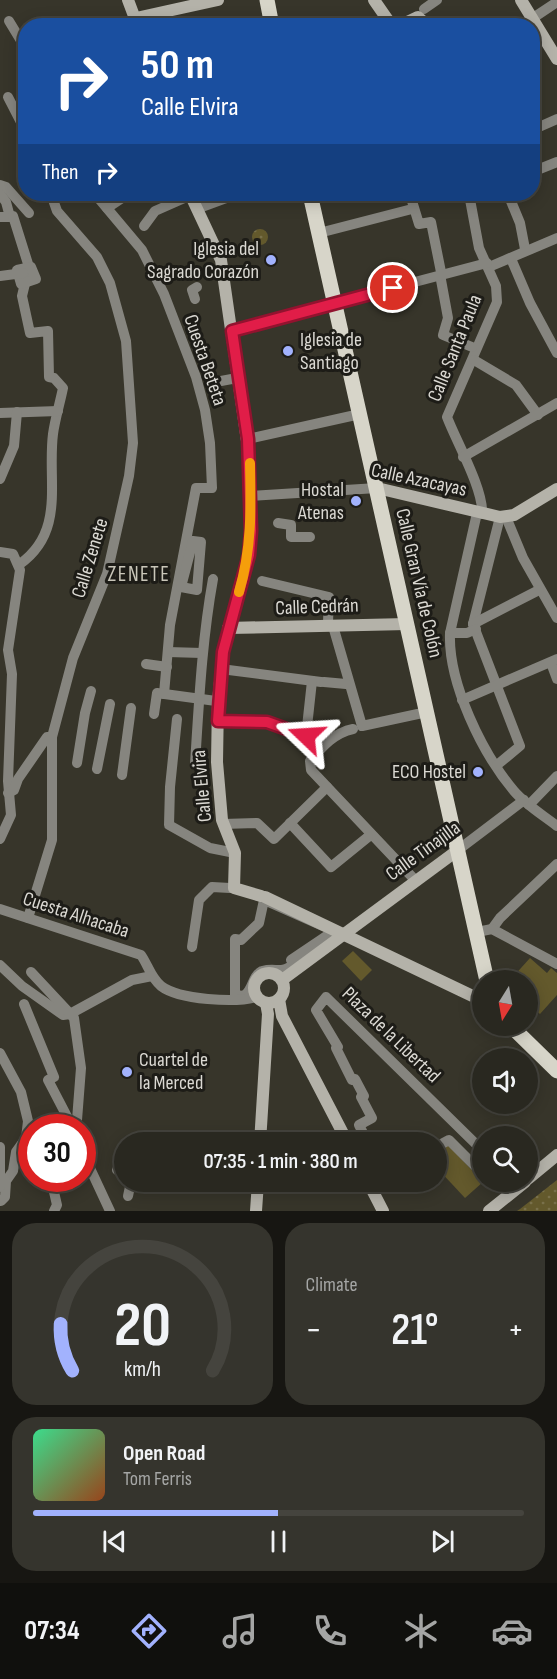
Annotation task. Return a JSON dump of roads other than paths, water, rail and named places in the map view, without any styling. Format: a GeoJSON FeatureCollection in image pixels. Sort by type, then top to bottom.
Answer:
{"type":"FeatureCollection","features":[{"type":"Feature","properties":{"kind":"main road"},"geometry":{"type":"LineString","coordinates":[[128,0],[135,18]]}},
{"type":"Feature","properties":{"kind":"main road"},"geometry":{"type":"LineString","coordinates":[[152,18],[218,0]]}},
{"type":"Feature","properties":{"kind":"main road"},"geometry":{"type":"LineString","coordinates":[[267,0],[270,18]]}},
{"type":"Feature","properties":{"kind":"main road"},"geometry":{"type":"LineString","coordinates":[[374,0],[386,18]]}},
{"type":"Feature","properties":{"kind":"main road"},"geometry":{"type":"LineString","coordinates":[[522,0],[533,18]]}},
{"type":"Feature","properties":{"kind":"main road"},"geometry":{"type":"LineString","coordinates":[[540,30],[557,59]]}},
{"type":"Feature","properties":{"kind":"main road","name":"Calle Elvira"},"geometry":{"type":"LineString","coordinates":[[193,201],[221,260],[248,439],[251,496],[249,555],[228,628],[221,669],[218,721],[217,762],[223,824],[234,853],[234,888],[263,897],[339,932]]}},
{"type":"Feature","properties":{"kind":"main road","name":"Calle Gran Vía de Colón"},"geometry":{"type":"LineString","coordinates":[[312,201],[458,850],[484,931],[486,970]]}},
{"type":"Feature","properties":{"kind":"main road"},"geometry":{"type":"LineString","coordinates":[[232,331],[335,303]]}},
{"type":"Feature","properties":{"kind":"main road","name":"Calle Azacayas"},"geometry":{"type":"LineString","coordinates":[[377,488],[503,517]]}},
{"type":"Feature","properties":{"kind":"main road"},"geometry":{"type":"LineString","coordinates":[[503,517],[557,489]]}},
{"type":"Feature","properties":{"kind":"main road","name":"Calle Cedrán"},"geometry":{"type":"LineString","coordinates":[[228,628],[407,624]]}},
{"type":"Feature","properties":{"kind":"main road","name":"Calle Tinajilla"},"geometry":{"type":"LineString","coordinates":[[282,980],[339,932],[458,850]]}},
{"type":"Feature","properties":{"kind":"main road"},"geometry":{"type":"LineString","coordinates":[[339,932],[472,996]]}},
{"type":"Feature","properties":{"kind":"main road"},"geometry":{"type":"LineString","coordinates":[[261,1132],[267,1032],[256,1000],[254,986],[261,975],[271,973],[282,980],[284,991],[279,999],[282,1016],[342,1132]]}},
{"type":"Feature","properties":{"kind":"main road"},"geometry":{"type":"LineString","coordinates":[[256,1000],[279,999]]}},
{"type":"Feature","properties":{"kind":"main road"},"geometry":{"type":"LineString","coordinates":[[267,1032],[279,1029],[289,1030]]}},
{"type":"Feature","properties":{"kind":"main road"},"geometry":{"type":"LineString","coordinates":[[521,1036],[557,1071]]}},
{"type":"Feature","properties":{"kind":"main road"},"geometry":{"type":"LineString","coordinates":[[538,1172],[554,1159]]}},
{"type":"Feature","properties":{"kind":"main road"},"geometry":{"type":"LineString","coordinates":[[256,1211],[257,1192]]}},
{"type":"Feature","properties":{"kind":"main road"},"geometry":{"type":"LineString","coordinates":[[373,1192],[383,1211]]}},
{"type":"Feature","properties":{"kind":"main road"},"geometry":{"type":"LineString","coordinates":[[489,1211],[512,1192]]}},
{"type":"Feature","properties":{"kind":"street"},"geometry":{"type":"LineString","coordinates":[[423,18],[437,0]]}},
{"type":"Feature","properties":{"kind":"street"},"geometry":{"type":"LineString","coordinates":[[533,18],[557,2]]}},
{"type":"Feature","properties":{"kind":"street"},"geometry":{"type":"LineString","coordinates":[[9,21],[18,36]]}},
{"type":"Feature","properties":{"kind":"street"},"geometry":{"type":"LineString","coordinates":[[5,92],[18,117]]}},
{"type":"Feature","properties":{"kind":"street"},"geometry":{"type":"LineString","coordinates":[[540,127],[557,119]]}},
{"type":"Feature","properties":{"kind":"street"},"geometry":{"type":"LineString","coordinates":[[540,169],[557,162]]}},
{"type":"Feature","properties":{"kind":"street"},"geometry":{"type":"LineString","coordinates":[[0,185],[6,187],[18,201]]}},
{"type":"Feature","properties":{"kind":"street"},"geometry":{"type":"LineString","coordinates":[[0,194],[6,202],[10,217],[0,218]]}},
{"type":"Feature","properties":{"kind":"street"},"geometry":{"type":"LineString","coordinates":[[18,201],[29,213]]}},
{"type":"Feature","properties":{"kind":"street","name":"Calle Zenete"},"geometry":{"type":"LineString","coordinates":[[28,918],[52,840],[52,737],[73,658],[108,574],[121,517],[133,442],[126,341],[110,283],[97,257],[62,218],[54,201]]}},
{"type":"Feature","properties":{"kind":"street","name":"Cuesta Beteta"},"geometry":{"type":"LineString","coordinates":[[101,201],[142,250],[164,294],[196,377],[210,443],[212,488],[196,488],[180,584]]}},
{"type":"Feature","properties":{"kind":"street"},"geometry":{"type":"LineString","coordinates":[[107,208],[118,201]]}},
{"type":"Feature","properties":{"kind":"street"},"geometry":{"type":"LineString","coordinates":[[144,226],[155,211],[177,201]]}},
{"type":"Feature","properties":{"kind":"street"},"geometry":{"type":"LineString","coordinates":[[199,207],[217,201]]}},
{"type":"Feature","properties":{"kind":"street"},"geometry":{"type":"LineString","coordinates":[[412,201],[419,224],[431,222],[448,318],[443,335],[472,347]]}},
{"type":"Feature","properties":{"kind":"street","name":"Calle Santa Paula"},"geometry":{"type":"LineString","coordinates":[[471,201],[477,240],[496,286],[497,302],[447,417],[477,486],[483,506],[480,513]]}},
{"type":"Feature","properties":{"kind":"street"},"geometry":{"type":"LineString","coordinates":[[511,201],[520,223],[525,249]]}},
{"type":"Feature","properties":{"kind":"street"},"geometry":{"type":"LineString","coordinates":[[319,233],[413,208]]}},
{"type":"Feature","properties":{"kind":"street"},"geometry":{"type":"LineString","coordinates":[[0,218],[13,218],[25,274],[22,296],[30,333],[48,331],[50,377],[54,378],[63,388],[53,433],[54,503],[49,523],[34,554],[20,564]]}},
{"type":"Feature","properties":{"kind":"street"},"geometry":{"type":"LineString","coordinates":[[335,303],[488,265],[557,238]]}},
{"type":"Feature","properties":{"kind":"street"},"geometry":{"type":"LineString","coordinates":[[512,261],[555,349]]}},
{"type":"Feature","properties":{"kind":"street"},"geometry":{"type":"LineString","coordinates":[[0,276],[25,274]]}},
{"type":"Feature","properties":{"kind":"street"},"geometry":{"type":"LineString","coordinates":[[195,299],[192,290],[197,286]]}},
{"type":"Feature","properties":{"kind":"street"},"geometry":{"type":"LineString","coordinates":[[474,360],[516,385],[538,415]]}},
{"type":"Feature","properties":{"kind":"street"},"geometry":{"type":"LineString","coordinates":[[221,381],[237,378]]}},
{"type":"Feature","properties":{"kind":"street"},"geometry":{"type":"LineString","coordinates":[[463,457],[557,404]]}},
{"type":"Feature","properties":{"kind":"street"},"geometry":{"type":"LineString","coordinates":[[0,413],[58,411]]}},
{"type":"Feature","properties":{"kind":"street"},"geometry":{"type":"LineString","coordinates":[[0,479],[14,446],[17,412]]}},
{"type":"Feature","properties":{"kind":"street"},"geometry":{"type":"LineString","coordinates":[[248,439],[360,414]]}},
{"type":"Feature","properties":{"kind":"street","name":"Calle Azacayas"},"geometry":{"type":"LineString","coordinates":[[251,496],[377,488]]}},
{"type":"Feature","properties":{"kind":"street"},"geometry":{"type":"LineString","coordinates":[[480,513],[450,633],[450,646],[462,700],[497,765],[527,802],[557,826]]}},
{"type":"Feature","properties":{"kind":"street"},"geometry":{"type":"LineString","coordinates":[[503,517],[539,590],[557,618]]}},
{"type":"Feature","properties":{"kind":"street"},"geometry":{"type":"LineString","coordinates":[[497,765],[520,746],[474,626],[503,517]]}},
{"type":"Feature","properties":{"kind":"street"},"geometry":{"type":"LineString","coordinates":[[278,523],[291,525],[291,537],[310,537]]}},
{"type":"Feature","properties":{"kind":"street"},"geometry":{"type":"LineString","coordinates":[[153,714],[167,668],[170,625],[193,541],[201,542],[198,587]]}},
{"type":"Feature","properties":{"kind":"street"},"geometry":{"type":"LineString","coordinates":[[0,552],[13,554],[20,564],[8,650],[12,674],[8,793],[10,820],[0,839]]}},
{"type":"Feature","properties":{"kind":"street"},"geometry":{"type":"LineString","coordinates":[[262,580],[329,597],[330,624],[362,726],[427,712]]}},
{"type":"Feature","properties":{"kind":"street"},"geometry":{"type":"LineString","coordinates":[[180,584],[198,587],[212,584],[202,651],[201,699],[195,764]]}},
{"type":"Feature","properties":{"kind":"street"},"geometry":{"type":"LineString","coordinates":[[1,645],[11,588],[17,589]]}},
{"type":"Feature","properties":{"kind":"street"},"geometry":{"type":"LineString","coordinates":[[450,633],[468,633],[474,626],[539,590]]}},
{"type":"Feature","properties":{"kind":"street"},"geometry":{"type":"LineString","coordinates":[[168,652],[221,652]]}},
{"type":"Feature","properties":{"kind":"street"},"geometry":{"type":"LineString","coordinates":[[462,700],[554,661],[557,679]]}},
{"type":"Feature","properties":{"kind":"street"},"geometry":{"type":"LineString","coordinates":[[146,663],[167,668]]}},
{"type":"Feature","properties":{"kind":"street"},"geometry":{"type":"LineString","coordinates":[[221,669],[346,684]]}},
{"type":"Feature","properties":{"kind":"street"},"geometry":{"type":"LineString","coordinates":[[306,736],[319,682]]}},
{"type":"Feature","properties":{"kind":"street"},"geometry":{"type":"LineString","coordinates":[[77,763],[85,713],[92,691]]}},
{"type":"Feature","properties":{"kind":"street"},"geometry":{"type":"LineString","coordinates":[[161,693],[216,701]]}},
{"type":"Feature","properties":{"kind":"street"},"geometry":{"type":"LineString","coordinates":[[97,769],[110,704]]}},
{"type":"Feature","properties":{"kind":"street"},"geometry":{"type":"LineString","coordinates":[[122,775],[131,708]]}},
{"type":"Feature","properties":{"kind":"street"},"geometry":{"type":"LineString","coordinates":[[177,719],[170,787],[169,825],[210,848],[234,853]]}},
{"type":"Feature","properties":{"kind":"street"},"geometry":{"type":"LineString","coordinates":[[218,721],[267,722],[306,736],[322,747]]}},
{"type":"Feature","properties":{"kind":"street"},"geometry":{"type":"LineString","coordinates":[[352,729],[334,736],[322,747],[310,761],[311,770],[415,880]]}},
{"type":"Feature","properties":{"kind":"street"},"geometry":{"type":"LineString","coordinates":[[8,793],[14,790],[18,779],[46,737],[52,737]]}},
{"type":"Feature","properties":{"kind":"street","name":"Calle Tinajilla"},"geometry":{"type":"LineString","coordinates":[[458,850],[527,802],[557,776]]}},
{"type":"Feature","properties":{"kind":"street"},"geometry":{"type":"LineString","coordinates":[[223,824],[257,823],[274,838],[327,787]]}},
{"type":"Feature","properties":{"kind":"street"},"geometry":{"type":"LineString","coordinates":[[290,823],[331,867],[368,837]]}},
{"type":"Feature","properties":{"kind":"street"},"geometry":{"type":"LineString","coordinates":[[557,864],[484,931],[557,964]]}},
{"type":"Feature","properties":{"kind":"street"},"geometry":{"type":"LineString","coordinates":[[192,947],[199,900],[212,887],[230,888]]}},
{"type":"Feature","properties":{"kind":"street"},"geometry":{"type":"LineString","coordinates":[[264,900],[339,932],[291,960],[294,964],[283,972],[262,970],[254,978],[250,991],[244,996],[235,995],[235,939],[241,940],[259,923],[264,900]]}},
{"type":"Feature","properties":{"kind":"street","name":"Cuesta Alhacaba"},"geometry":{"type":"LineString","coordinates":[[0,909],[141,955],[152,976]]}},
{"type":"Feature","properties":{"kind":"street"},"geometry":{"type":"LineString","coordinates":[[0,965],[22,986],[63,1015],[70,1014],[134,980],[152,976],[161,987],[186,996],[256,1000]]}},
{"type":"Feature","properties":{"kind":"street"},"geometry":{"type":"LineString","coordinates":[[31,972],[74,1018],[81,1068],[77,1114]]}},
{"type":"Feature","properties":{"kind":"street","name":"Plaza de la Libertad"},"geometry":{"type":"LineString","coordinates":[[362,1132],[359,1125],[372,1118],[362,1097],[364,1096],[355,1078],[352,1080],[336,1048],[338,1047],[334,1038],[316,1010],[326,997],[472,1140]]}},
{"type":"Feature","properties":{"kind":"street"},"geometry":{"type":"LineString","coordinates":[[24,1004],[54,1077],[48,1080],[66,1114]]}},
{"type":"Feature","properties":{"kind":"street"},"geometry":{"type":"LineString","coordinates":[[0,1053],[21,1092],[28,1121],[26,1138],[16,1152],[13,1171],[6,1181],[5,1197],[2,1202]]}},
{"type":"Feature","properties":{"kind":"street"},"geometry":{"type":"LineString","coordinates":[[447,1141],[449,1140],[472,1163]]}},
{"type":"Feature","properties":{"kind":"street"},"geometry":{"type":"LineString","coordinates":[[0,1147],[0,1187]]}},
{"type":"Feature","properties":{"kind":"street"},"geometry":{"type":"LineString","coordinates":[[96,1181],[110,1211]]}},
{"type":"Feature","properties":{"kind":"street"},"geometry":{"type":"LineString","coordinates":[[53,1192],[56,1208]]}},
{"type":"Feature","properties":{"kind":"street"},"geometry":{"type":"LineString","coordinates":[[129,1196],[130,1192]]}},
{"type":"Feature","properties":{"kind":"place","name":"Iglesia del Sagrado Corazón"},"geometry":{"type":"Point","coordinates":[271,260]}},
{"type":"Feature","properties":{"kind":"place","name":"Iglesia de Santiago"},"geometry":{"type":"Point","coordinates":[288,351]}},
{"type":"Feature","properties":{"kind":"place","name":"Hostal Atenas"},"geometry":{"type":"Point","coordinates":[356,501]}},
{"type":"Feature","properties":{"kind":"place","name":"ECO Hostel"},"geometry":{"type":"Point","coordinates":[478,772]}},
{"type":"Feature","properties":{"kind":"place","name":"Cuartel de la Merced"},"geometry":{"type":"Point","coordinates":[127,1072]}},
{"type":"Feature","properties":{"kind":"district","name":"ZENETE"},"geometry":{"type":"Point","coordinates":[139,574]}}]}
